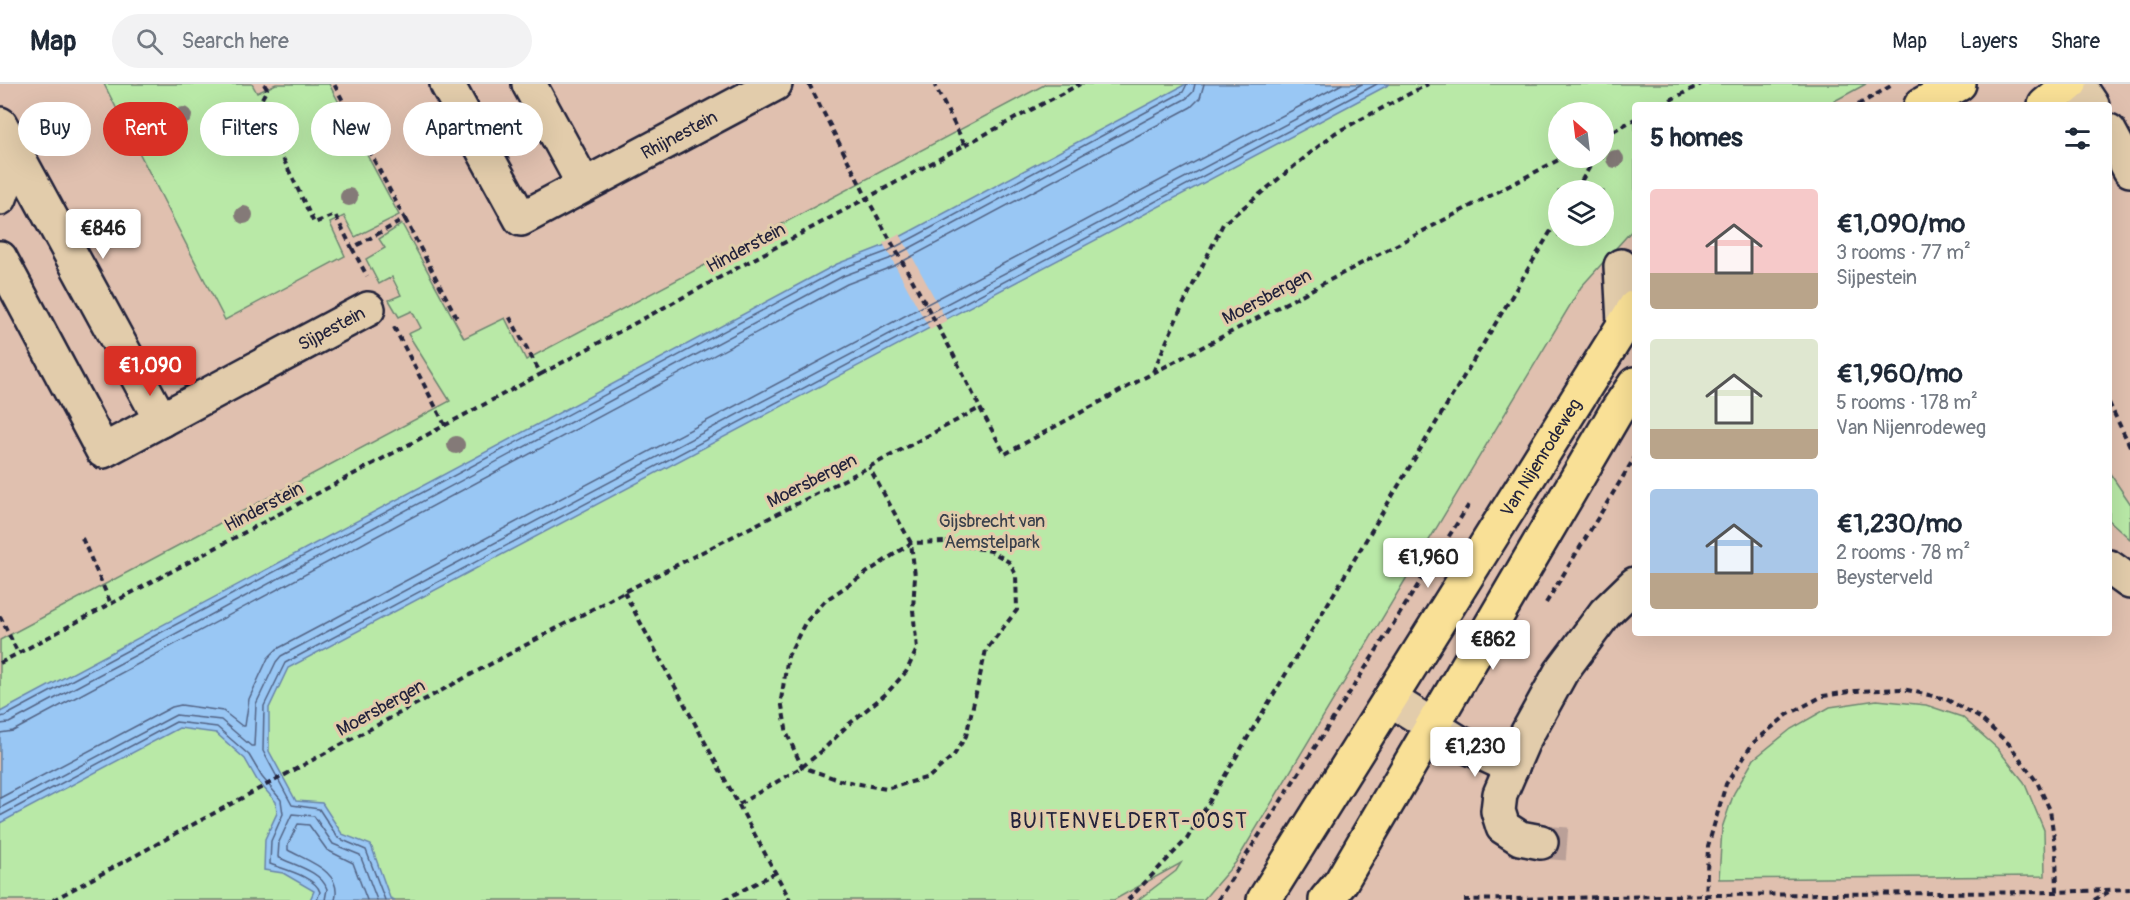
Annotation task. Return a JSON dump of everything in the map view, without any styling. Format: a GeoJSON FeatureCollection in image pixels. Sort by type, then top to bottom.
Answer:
{"type":"FeatureCollection","features":[{"type":"Feature","properties":{"kind":"main road"},"geometry":{"type":"LineString","coordinates":[[1926,102],[1959,84]]}},
{"type":"Feature","properties":{"kind":"main road"},"geometry":{"type":"LineString","coordinates":[[2049,102],[2070,84]]}},
{"type":"Feature","properties":{"kind":"main road","name":"Van Nijenrodeweg"},"geometry":{"type":"LineString","coordinates":[[1264,900],[1629,315]]}},
{"type":"Feature","properties":{"kind":"main road"},"geometry":{"type":"LineString","coordinates":[[1326,900],[1341,882],[1432,726],[1625,408],[1632,391]]}},
{"type":"Feature","properties":{"kind":"street","name":"Rhijnestein"},"geometry":{"type":"LineString","coordinates":[[447,84],[521,219],[775,84]]}},
{"type":"Feature","properties":{"kind":"street"},"geometry":{"type":"LineString","coordinates":[[529,84],[584,185]]}},
{"type":"Feature","properties":{"kind":"street"},"geometry":{"type":"LineString","coordinates":[[2078,84],[2090,102]]}},
{"type":"Feature","properties":{"kind":"street"},"geometry":{"type":"LineString","coordinates":[[0,124],[161,420]]}},
{"type":"Feature","properties":{"kind":"street"},"geometry":{"type":"LineString","coordinates":[[2112,137],[2130,170]]}},
{"type":"Feature","properties":{"kind":"street"},"geometry":{"type":"LineString","coordinates":[[0,198],[16,154]]}},
{"type":"Feature","properties":{"kind":"street","name":"Sijpestein"},"geometry":{"type":"LineString","coordinates":[[0,258],[103,451],[368,309]]}},
{"type":"Feature","properties":{"kind":"street"},"geometry":{"type":"LineString","coordinates":[[1621,266],[1629,315]]}},
{"type":"Feature","properties":{"kind":"street"},"geometry":{"type":"LineString","coordinates":[[2112,569],[2130,582]]}},
{"type":"Feature","properties":{"kind":"street"},"geometry":{"type":"LineString","coordinates":[[1541,842],[1520,838],[1503,827],[1498,811],[1506,780],[1561,672],[1605,613],[1632,587]]}},
{"type":"Feature","properties":{"kind":"street"},"geometry":{"type":"LineString","coordinates":[[1390,699],[1460,743],[1506,780]]}},
{"type":"Feature","properties":{"kind":"path"},"geometry":{"type":"LineString","coordinates":[[264,84],[267,89],[258,106],[314,223],[335,215],[352,248],[405,219]]}},
{"type":"Feature","properties":{"kind":"path"},"geometry":{"type":"LineString","coordinates":[[334,84],[458,320]]}},
{"type":"Feature","properties":{"kind":"path"},"geometry":{"type":"LineString","coordinates":[[808,84],[885,233],[951,350],[980,408]]}},
{"type":"Feature","properties":{"kind":"path","name":"Hinderstein"},"geometry":{"type":"LineString","coordinates":[[0,663],[1080,84]]}},
{"type":"Feature","properties":{"kind":"path"},"geometry":{"type":"LineString","coordinates":[[1153,373],[1180,310],[1223,224],[1335,132],[1428,84]]}},
{"type":"Feature","properties":{"kind":"path"},"geometry":{"type":"LineString","coordinates":[[1667,102],[1701,84]]}},
{"type":"Feature","properties":{"kind":"path"},"geometry":{"type":"LineString","coordinates":[[1863,102],[1895,84]]}},
{"type":"Feature","properties":{"kind":"path"},"geometry":{"type":"LineString","coordinates":[[936,86],[965,145]]}},
{"type":"Feature","properties":{"kind":"path"},"geometry":{"type":"LineString","coordinates":[[1614,130],[1632,121]]}},
{"type":"Feature","properties":{"kind":"path","name":"Moersbergen"},"geometry":{"type":"LineString","coordinates":[[53,900],[624,592],[980,408],[1005,454],[1153,373],[1548,165]]}},
{"type":"Feature","properties":{"kind":"path"},"geometry":{"type":"LineString","coordinates":[[1128,900],[1187,839],[1548,236]]}},
{"type":"Feature","properties":{"kind":"path","name":"Sijpestein"},"geometry":{"type":"LineString","coordinates":[[368,309],[381,302],[445,425]]}},
{"type":"Feature","properties":{"kind":"path"},"geometry":{"type":"LineString","coordinates":[[509,316],[541,374]]}},
{"type":"Feature","properties":{"kind":"path"},"geometry":{"type":"LineString","coordinates":[[2112,409],[2130,446]]}},
{"type":"Feature","properties":{"kind":"path"},"geometry":{"type":"LineString","coordinates":[[739,804],[802,768],[849,724],[887,693],[906,672],[917,649],[912,610],[915,576],[911,543],[869,467]]}},
{"type":"Feature","properties":{"kind":"path"},"geometry":{"type":"LineString","coordinates":[[1218,900],[1474,497]]}},
{"type":"Feature","properties":{"kind":"path"},"geometry":{"type":"LineString","coordinates":[[82,538],[111,604]]}},
{"type":"Feature","properties":{"kind":"path"},"geometry":{"type":"LineString","coordinates":[[946,542],[991,550],[1010,562],[1016,575],[1017,610],[986,650],[966,736],[954,755],[929,777],[886,789],[839,780],[802,768],[787,734],[781,700],[788,656],[805,623],[826,600],[911,543],[946,542]]}},
{"type":"Feature","properties":{"kind":"path"},"geometry":{"type":"LineString","coordinates":[[624,592],[790,900]]}},
{"type":"Feature","properties":{"kind":"path"},"geometry":{"type":"LineString","coordinates":[[0,616],[18,653]]}},
{"type":"Feature","properties":{"kind":"path"},"geometry":{"type":"LineString","coordinates":[[1706,898],[1708,846],[1726,784],[1753,743],[1787,715],[1823,696],[1856,691],[1903,689],[1946,699],[1980,718],[2009,744],[2037,782],[2050,810],[2056,852],[2056,892]]}},
{"type":"Feature","properties":{"kind":"path"},"geometry":{"type":"LineString","coordinates":[[724,900],[775,873]]}},
{"type":"Feature","properties":{"kind":"path"},"geometry":{"type":"LineString","coordinates":[[1464,900],[1706,898],[2130,889]]}},
{"type":"Feature","properties":{"kind":"path"},"geometry":{"type":"LineString","coordinates":[[2094,900],[2112,890]]}},
{"type":"Feature","properties":{"kind":"green space"},"geometry":{"type":"Polygon","coordinates":[[[104,84],[252,84],[257,93],[276,84],[329,84],[339,102],[311,102],[311,156],[367,156],[399,215],[355,237],[344,216],[330,223],[345,256],[225,320],[141,156],[188,156],[188,102],[113,102],[104,84]]]}},
{"type":"Feature","properties":{"kind":"green space","name":"Gijsbrecht van Aemstelpark"},"geometry":{"type":"Polygon","coordinates":[[[1046,84],[1866,84],[1833,102],[1632,102],[1632,230],[1581,287],[1236,862],[1203,900],[1138,900],[1176,871],[1181,863],[1114,900],[0,900],[0,640],[450,401],[408,334],[421,328],[412,311],[399,317],[389,300],[401,295],[392,277],[379,284],[366,259],[385,248],[379,239],[402,224],[464,338],[505,318],[526,360],[1046,84]]]}},
{"type":"Feature","properties":{"kind":"green space"},"geometry":{"type":"Polygon","coordinates":[[[2112,476],[2130,503],[2130,539],[2112,523],[2112,476]]]}},
{"type":"Feature","properties":{"kind":"green space"},"geometry":{"type":"Polygon","coordinates":[[[1877,700],[1926,705],[1962,717],[1997,748],[2024,782],[2044,830],[2045,876],[1719,879],[1722,828],[1734,793],[1754,759],[1791,729],[1830,707],[1877,700]]]}},
{"type":"Feature","properties":{"kind":"water"},"geometry":{"type":"Polygon","coordinates":[[[1186,84],[1390,84],[288,668],[269,708],[269,751],[296,801],[322,803],[342,834],[371,845],[390,898],[395,900],[310,900],[314,891],[283,873],[264,870],[265,839],[277,813],[276,802],[257,780],[245,759],[216,733],[179,728],[0,823],[0,712],[837,264],[883,246],[1186,84]]]}},
{"type":"Feature","properties":{"kind":"pier"},"geometry":{"type":"Polygon","coordinates":[[[900,234],[947,321],[930,330],[883,243],[900,234]]]}},
{"type":"Feature","properties":{"kind":"tunnel"},"geometry":{"type":"LineString","coordinates":[[1541,842],[1567,844]]}},
{"type":"Feature","properties":{"kind":"district","name":"BUITENVELDERT-OOST"},"geometry":{"type":"Point","coordinates":[1129,821]}}]}
